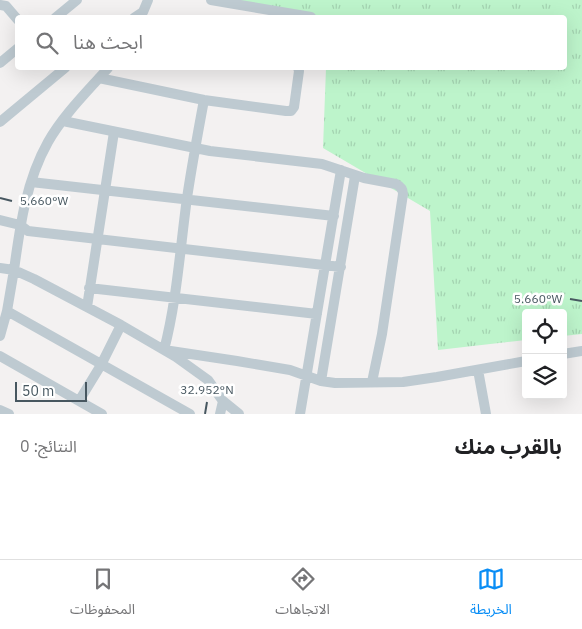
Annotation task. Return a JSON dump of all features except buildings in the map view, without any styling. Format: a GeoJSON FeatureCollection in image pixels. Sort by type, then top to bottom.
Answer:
{"type":"FeatureCollection","features":[{"type":"Feature","properties":{"kind":"street"},"geometry":{"type":"LineString","coordinates":[[59,15],[77,0]]}},
{"type":"Feature","properties":{"kind":"street"},"geometry":{"type":"LineString","coordinates":[[140,15],[148,0]]}},
{"type":"Feature","properties":{"kind":"street"},"geometry":{"type":"LineString","coordinates":[[211,0],[300,15]]}},
{"type":"Feature","properties":{"kind":"street"},"geometry":{"type":"LineString","coordinates":[[5,5],[15,17]]}},
{"type":"Feature","properties":{"kind":"street"},"geometry":{"type":"LineString","coordinates":[[0,63],[15,50]]}},
{"type":"Feature","properties":{"kind":"street"},"geometry":{"type":"LineString","coordinates":[[0,122],[60,70]]}},
{"type":"Feature","properties":{"kind":"street"},"geometry":{"type":"LineString","coordinates":[[0,336],[14,270],[20,224],[31,182],[48,142],[63,121],[106,70]]}},
{"type":"Feature","properties":{"kind":"street"},"geometry":{"type":"LineString","coordinates":[[99,78],[204,100],[286,111],[294,107],[299,70]]}},
{"type":"Feature","properties":{"kind":"street"},"geometry":{"type":"LineString","coordinates":[[164,350],[182,249],[187,199],[204,100]]}},
{"type":"Feature","properties":{"kind":"street"},"geometry":{"type":"LineString","coordinates":[[63,121],[210,151],[322,164],[355,176],[400,186],[403,194],[382,334],[372,382]]}},
{"type":"Feature","properties":{"kind":"street"},"geometry":{"type":"LineString","coordinates":[[86,307],[114,132]]}},
{"type":"Feature","properties":{"kind":"street"},"geometry":{"type":"LineString","coordinates":[[300,414],[341,170]]}},
{"type":"Feature","properties":{"kind":"street"},"geometry":{"type":"LineString","coordinates":[[321,382],[355,176]]}},
{"type":"Feature","properties":{"kind":"street"},"geometry":{"type":"LineString","coordinates":[[31,182],[334,216]]}},
{"type":"Feature","properties":{"kind":"street"},"geometry":{"type":"LineString","coordinates":[[0,220],[20,224],[28,231],[341,267]]}},
{"type":"Feature","properties":{"kind":"street"},"geometry":{"type":"LineString","coordinates":[[0,268],[14,270],[34,279],[164,350],[208,380],[222,401],[239,414]]}},
{"type":"Feature","properties":{"kind":"street"},"geometry":{"type":"LineString","coordinates":[[89,288],[317,314]]}},
{"type":"Feature","properties":{"kind":"street"},"geometry":{"type":"LineString","coordinates":[[6,311],[190,414]]}},
{"type":"Feature","properties":{"kind":"street"},"geometry":{"type":"LineString","coordinates":[[79,401],[101,365],[121,325]]}},
{"type":"Feature","properties":{"kind":"street"},"geometry":{"type":"LineString","coordinates":[[164,350],[281,368],[321,382],[335,383],[403,382],[522,362]]}},
{"type":"Feature","properties":{"kind":"street"},"geometry":{"type":"LineString","coordinates":[[567,353],[582,351]]}},
{"type":"Feature","properties":{"kind":"street"},"geometry":{"type":"LineString","coordinates":[[0,356],[102,414]]}},
{"type":"Feature","properties":{"kind":"street"},"geometry":{"type":"LineString","coordinates":[[478,370],[486,414]]}},
{"type":"Feature","properties":{"kind":"street"},"geometry":{"type":"LineString","coordinates":[[220,414],[222,401]]}},
{"type":"Feature","properties":{"kind":"street"},"geometry":{"type":"LineString","coordinates":[[0,410],[9,414]]}},
{"type":"Feature","properties":{"kind":"green space"},"geometry":{"type":"Polygon","coordinates":[[[239,0],[582,0],[582,334],[567,336],[567,309],[522,309],[522,340],[438,350],[430,211],[323,148],[326,70],[567,70],[567,15],[288,15],[239,0]]]}}]}
